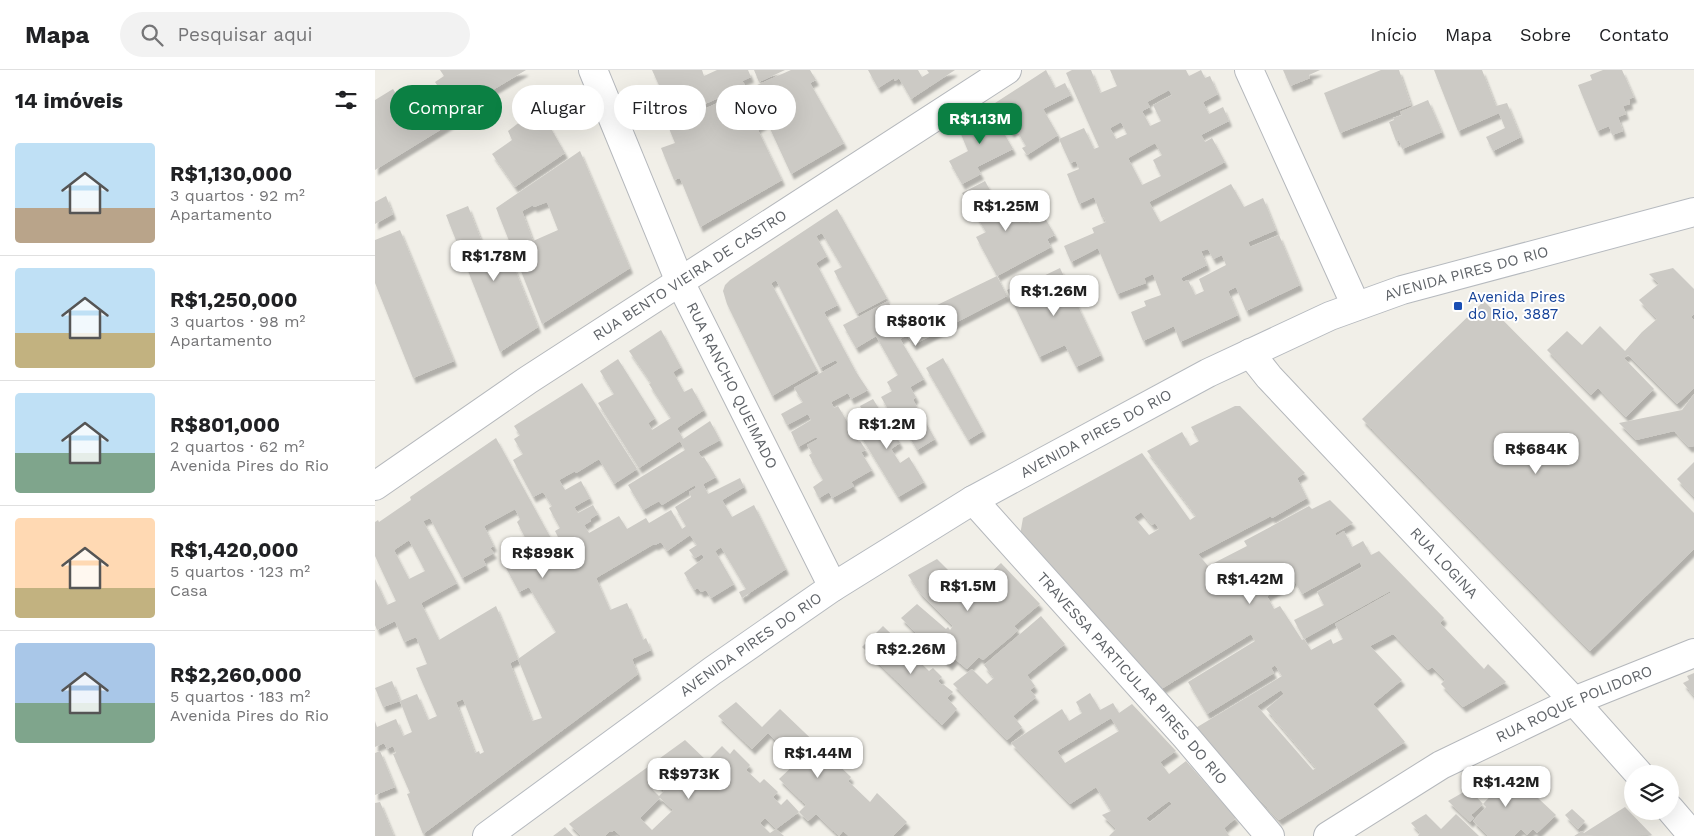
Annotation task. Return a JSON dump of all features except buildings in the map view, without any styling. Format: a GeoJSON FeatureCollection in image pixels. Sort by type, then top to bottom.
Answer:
{"type":"FeatureCollection","features":[{"type":"Feature","properties":{"kind":"street","name":"RUA RANCHO QUEIMADO"},"geometry":{"type":"LineString","coordinates":[[593,70],[680,282],[833,588]]}},
{"type":"Feature","properties":{"kind":"street","name":"RUA BENTO VIEIRA DE CASTRO"},"geometry":{"type":"LineString","coordinates":[[375,486],[528,380],[1007,70]]}},
{"type":"Feature","properties":{"kind":"street"},"geometry":{"type":"LineString","coordinates":[[1249,70],[1356,306]]}},
{"type":"Feature","properties":{"kind":"street","name":"AVENIDA PIRES DO RIO"},"geometry":{"type":"LineString","coordinates":[[487,836],[712,672],[833,588],[973,500],[1208,373],[1301,329],[1356,306],[1402,290],[1694,212]]}},
{"type":"Feature","properties":{"kind":"street","name":"RUA LOGINA"},"geometry":{"type":"LineString","coordinates":[[1250,354],[1269,377],[1574,701],[1631,765]]}},
{"type":"Feature","properties":{"kind":"street","name":"TRAVESSA PARTICULAR PIRES DO RIO"},"geometry":{"type":"LineString","coordinates":[[973,500],[1179,730],[1270,836]]}},
{"type":"Feature","properties":{"kind":"street","name":"RUA ROQUE POLIDORO"},"geometry":{"type":"LineString","coordinates":[[1328,836],[1441,765],[1574,701],[1694,653]]}},
{"type":"Feature","properties":{"kind":"street"},"geometry":{"type":"LineString","coordinates":[[1679,820],[1693,836]]}},
{"type":"Feature","properties":{"kind":"place","name":"Avenida Pires do Rio, 3887"},"geometry":{"type":"Point","coordinates":[1458,306]}}]}
